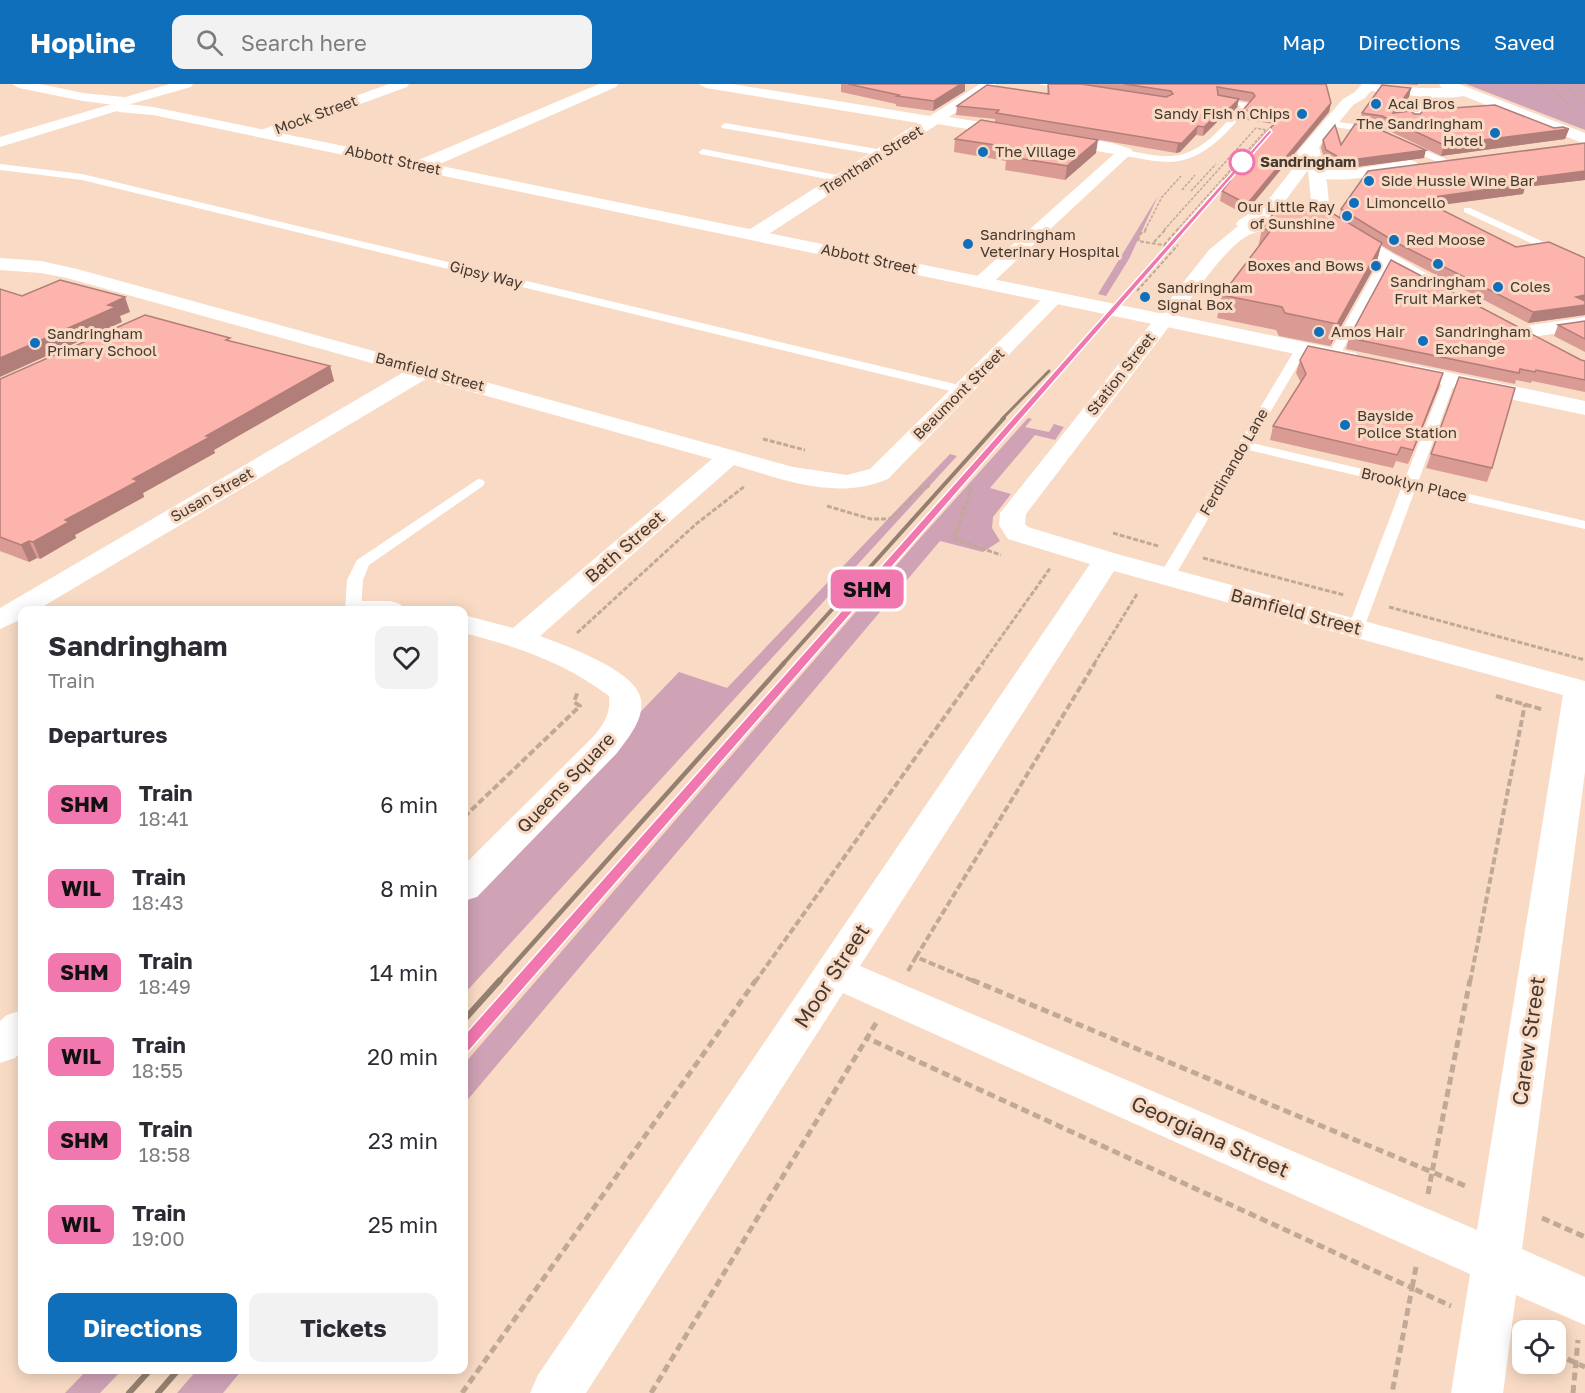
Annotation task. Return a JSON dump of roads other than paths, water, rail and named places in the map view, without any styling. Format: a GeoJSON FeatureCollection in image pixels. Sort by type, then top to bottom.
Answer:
{"type":"FeatureCollection","features":[{"type":"Feature","properties":{"kind":"street","name":"Abbott Street"},"geometry":{"type":"LineString","coordinates":[[19,84],[120,104],[151,103],[264,134],[1585,408]]}},
{"type":"Feature","properties":{"kind":"street"},"geometry":{"type":"LineString","coordinates":[[151,103],[186,84]]}},
{"type":"Feature","properties":{"kind":"street","name":"Mock Street"},"geometry":{"type":"LineString","coordinates":[[264,134],[402,84]]}},
{"type":"Feature","properties":{"kind":"street"},"geometry":{"type":"LineString","coordinates":[[420,166],[611,84]]}},
{"type":"Feature","properties":{"kind":"street"},"geometry":{"type":"LineString","coordinates":[[706,84],[1124,151],[981,283]]}},
{"type":"Feature","properties":{"kind":"street","name":"Trentham Street"},"geometry":{"type":"LineString","coordinates":[[754,235],[990,84]]}},
{"type":"Feature","properties":{"kind":"street"},"geometry":{"type":"LineString","coordinates":[[1372,85],[1432,93],[1466,92]]}},
{"type":"Feature","properties":{"kind":"street"},"geometry":{"type":"LineString","coordinates":[[1316,216],[1322,211],[1311,170],[1311,147],[1330,124],[1345,92],[1360,94],[1372,85],[1419,87],[1447,85],[1585,139]]}},
{"type":"Feature","properties":{"kind":"street"},"geometry":{"type":"LineString","coordinates":[[0,142],[120,104]]}},
{"type":"Feature","properties":{"kind":"street"},"geometry":{"type":"LineString","coordinates":[[1558,148],[1585,144]]}},
{"type":"Feature","properties":{"kind":"street"},"geometry":{"type":"LineString","coordinates":[[1311,170],[1354,174],[1449,160]]}},
{"type":"Feature","properties":{"kind":"street","name":"Station Street"},"geometry":{"type":"LineString","coordinates":[[1242,231],[1245,223],[1269,210],[1311,170]]}},
{"type":"Feature","properties":{"kind":"street"},"geometry":{"type":"LineString","coordinates":[[1269,210],[1299,211],[1316,216],[1446,292]]}},
{"type":"Feature","properties":{"kind":"street"},"geometry":{"type":"LineString","coordinates":[[1269,210],[1295,219]]}},
{"type":"Feature","properties":{"kind":"street","name":"Station Street"},"geometry":{"type":"LineString","coordinates":[[1012,525],[1012,513],[1216,254],[1242,231],[1272,222],[1316,216]]}},
{"type":"Feature","properties":{"kind":"street","name":"Bamfield Street"},"geometry":{"type":"LineString","coordinates":[[0,264],[55,269],[730,456],[825,480],[860,482]]}},
{"type":"Feature","properties":{"kind":"street","name":"Beaumont Street"},"geometry":{"type":"LineString","coordinates":[[860,482],[879,474],[1053,298]]}},
{"type":"Feature","properties":{"kind":"street"},"geometry":{"type":"LineString","coordinates":[[157,317],[184,304]]}},
{"type":"Feature","properties":{"kind":"street"},"geometry":{"type":"LineString","coordinates":[[1506,323],[1556,348]]}},
{"type":"Feature","properties":{"kind":"street"},"geometry":{"type":"LineString","coordinates":[[1526,332],[1585,323]]}},
{"type":"Feature","properties":{"kind":"street","name":"Susan Street"},"geometry":{"type":"LineString","coordinates":[[26,606],[424,370]]}},
{"type":"Feature","properties":{"kind":"street","name":"Bath Street"},"geometry":{"type":"LineString","coordinates":[[519,639],[730,456]]}},
{"type":"Feature","properties":{"kind":"street","name":"Bamfield Street"},"geometry":{"type":"LineString","coordinates":[[1012,525],[1023,536],[1583,690]]}},
{"type":"Feature","properties":{"kind":"street","name":"Moor Street"},"geometry":{"type":"LineString","coordinates":[[556,1393],[1107,560]]}},
{"type":"Feature","properties":{"kind":"street","name":"Queens Square"},"geometry":{"type":"LineString","coordinates":[[468,625],[519,639],[587,666],[624,692],[628,705],[618,729],[468,883]]}},
{"type":"Feature","properties":{"kind":"street","name":"Carew Street"},"geometry":{"type":"LineString","coordinates":[[1478,1393],[1583,690]]}},
{"type":"Feature","properties":{"kind":"street","name":"Georgiana Street"},"geometry":{"type":"LineString","coordinates":[[834,972],[1585,1301]]}},
{"type":"Feature","properties":{"kind":"street"},"geometry":{"type":"LineString","coordinates":[[0,1046],[18,1030]]}},
{"type":"Feature","properties":{"kind":"lane"},"geometry":{"type":"LineString","coordinates":[[1042,84],[1076,89]]}},
{"type":"Feature","properties":{"kind":"lane"},"geometry":{"type":"LineString","coordinates":[[1414,120],[1432,93]]}},
{"type":"Feature","properties":{"kind":"lane"},"geometry":{"type":"LineString","coordinates":[[1124,153],[1171,159],[1188,157],[1215,137],[1247,104],[1220,100]]}},
{"type":"Feature","properties":{"kind":"lane"},"geometry":{"type":"LineString","coordinates":[[1330,124],[1382,132]]}},
{"type":"Feature","properties":{"kind":"lane"},"geometry":{"type":"LineString","coordinates":[[726,126],[883,153]]}},
{"type":"Feature","properties":{"kind":"lane"},"geometry":{"type":"LineString","coordinates":[[1405,142],[1449,160]]}},
{"type":"Feature","properties":{"kind":"lane"},"geometry":{"type":"LineString","coordinates":[[703,152],[842,178]]}},
{"type":"Feature","properties":{"kind":"lane","name":"Gipsy Way"},"geometry":{"type":"LineString","coordinates":[[4,168],[82,177],[963,390]]}},
{"type":"Feature","properties":{"kind":"lane"},"geometry":{"type":"LineString","coordinates":[[1467,210],[1585,265]]}},
{"type":"Feature","properties":{"kind":"lane"},"geometry":{"type":"LineString","coordinates":[[1334,355],[1386,259]]}},
{"type":"Feature","properties":{"kind":"lane","name":"Ferdinando Lane"},"geometry":{"type":"LineString","coordinates":[[1167,576],[1302,348]]}},
{"type":"Feature","properties":{"kind":"lane"},"geometry":{"type":"LineString","coordinates":[[1356,628],[1450,379]]}},
{"type":"Feature","properties":{"kind":"lane","name":"Brooklyn Place"},"geometry":{"type":"LineString","coordinates":[[1243,445],[1585,525]]}},
{"type":"Feature","properties":{"kind":"lane"},"geometry":{"type":"LineString","coordinates":[[353,606],[355,579],[363,563],[478,483]]}},
{"type":"Feature","properties":{"kind":"railway"},"geometry":{"type":"LineString","coordinates":[[1182,230],[1233,173]]}},
{"type":"Feature","properties":{"kind":"railway"},"geometry":{"type":"LineString","coordinates":[[1016,419],[1184,229]]}},
{"type":"Feature","properties":{"kind":"railway"},"geometry":{"type":"LineString","coordinates":[[1002,419],[1049,371]]}},
{"type":"Feature","properties":{"kind":"railway"},"geometry":{"type":"LineString","coordinates":[[783,664],[1004,418]]}},
{"type":"Feature","properties":{"kind":"railway"},"geometry":{"type":"LineString","coordinates":[[801,664],[1018,418]]}},
{"type":"Feature","properties":{"kind":"railway"},"geometry":{"type":"LineString","coordinates":[[498,982],[784,663]]}},
{"type":"Feature","properties":{"kind":"railway"},"geometry":{"type":"LineString","coordinates":[[521,982],[802,663]]}},
{"type":"Feature","properties":{"kind":"railway"},"geometry":{"type":"LineString","coordinates":[[468,1016],[500,980]]}},
{"type":"Feature","properties":{"kind":"railway"},"geometry":{"type":"LineString","coordinates":[[468,1042],[523,980]]}},
{"type":"Feature","properties":{"kind":"railway"},"geometry":{"type":"LineString","coordinates":[[129,1393],[146,1374]]}},
{"type":"Feature","properties":{"kind":"railway"},"geometry":{"type":"LineString","coordinates":[[158,1393],[175,1374]]}},
{"type":"Feature","properties":{"kind":"train","name":"SHM"},"geometry":{"type":"LineString","coordinates":[[468,1042],[1270,131]]}},
{"type":"Feature","properties":{"kind":"place","name":"Acai Bros"},"geometry":{"type":"Point","coordinates":[1376,104]}},
{"type":"Feature","properties":{"kind":"place","name":"Sandy Fish n Chips"},"geometry":{"type":"Point","coordinates":[1302,114]}},
{"type":"Feature","properties":{"kind":"place","name":"The Sandringham Hotel"},"geometry":{"type":"Point","coordinates":[1495,133]}},
{"type":"Feature","properties":{"kind":"place","name":"The Village"},"geometry":{"type":"Point","coordinates":[983,152]}},
{"type":"Feature","properties":{"kind":"place","name":"Sandringham"},"geometry":{"type":"Point","coordinates":[1242,162]}},
{"type":"Feature","properties":{"kind":"place","name":"Side Hussle Wine Bar"},"geometry":{"type":"Point","coordinates":[1369,181]}},
{"type":"Feature","properties":{"kind":"place","name":"Limoncello"},"geometry":{"type":"Point","coordinates":[1354,203]}},
{"type":"Feature","properties":{"kind":"place","name":"Our Little Ray of Sunshine"},"geometry":{"type":"Point","coordinates":[1347,216]}},
{"type":"Feature","properties":{"kind":"place","name":"Red Moose"},"geometry":{"type":"Point","coordinates":[1394,240]}},
{"type":"Feature","properties":{"kind":"place","name":"Sandringham Veterinary Hospital"},"geometry":{"type":"Point","coordinates":[968,244]}},
{"type":"Feature","properties":{"kind":"place","name":"Sandringham Fruit Market"},"geometry":{"type":"Point","coordinates":[1438,264]}},
{"type":"Feature","properties":{"kind":"place","name":"Boxes and Bows"},"geometry":{"type":"Point","coordinates":[1376,266]}},
{"type":"Feature","properties":{"kind":"place","name":"Coles"},"geometry":{"type":"Point","coordinates":[1498,287]}},
{"type":"Feature","properties":{"kind":"place","name":"Sandringham Signal Box"},"geometry":{"type":"Point","coordinates":[1145,297]}},
{"type":"Feature","properties":{"kind":"place","name":"Amos Hair"},"geometry":{"type":"Point","coordinates":[1319,332]}},
{"type":"Feature","properties":{"kind":"place","name":"Sandringham Exchange"},"geometry":{"type":"Point","coordinates":[1423,341]}},
{"type":"Feature","properties":{"kind":"place","name":"Sandringham Primary School"},"geometry":{"type":"Point","coordinates":[35,343]}},
{"type":"Feature","properties":{"kind":"place","name":"Bayside Police Station"},"geometry":{"type":"Point","coordinates":[1345,425]}}]}
